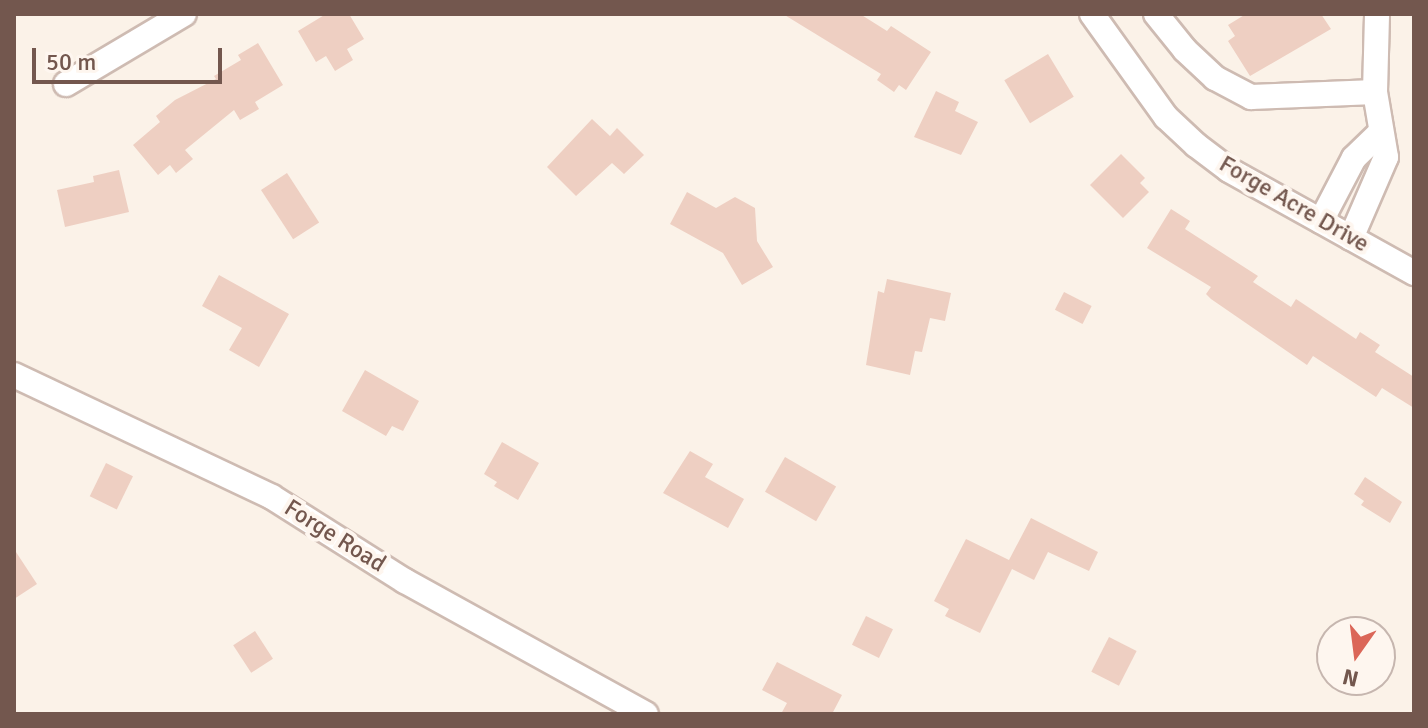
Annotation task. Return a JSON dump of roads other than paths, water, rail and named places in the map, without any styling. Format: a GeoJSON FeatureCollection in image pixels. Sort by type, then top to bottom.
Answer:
{"type":"FeatureCollection","features":[{"type":"Feature","properties":{"kind":"street"},"geometry":{"type":"LineString","coordinates":[[66,84],[184,14]]}},
{"type":"Feature","properties":{"kind":"street","name":"Forge Acre Drive"},"geometry":{"type":"LineString","coordinates":[[1092,14],[1166,117],[1196,145],[1229,170],[1414,273]]}},
{"type":"Feature","properties":{"kind":"street"},"geometry":{"type":"LineString","coordinates":[[1156,14],[1185,50],[1215,78],[1251,97],[1375,92]]}},
{"type":"Feature","properties":{"kind":"street"},"geometry":{"type":"LineString","coordinates":[[1351,238],[1386,157],[1375,92],[1377,14]]}},
{"type":"Feature","properties":{"kind":"street"},"geometry":{"type":"LineString","coordinates":[[1321,221],[1354,158],[1380,133]]}},
{"type":"Feature","properties":{"kind":"street","name":"Forge Road"},"geometry":{"type":"LineString","coordinates":[[14,375],[272,497],[405,581],[646,714]]}}]}
